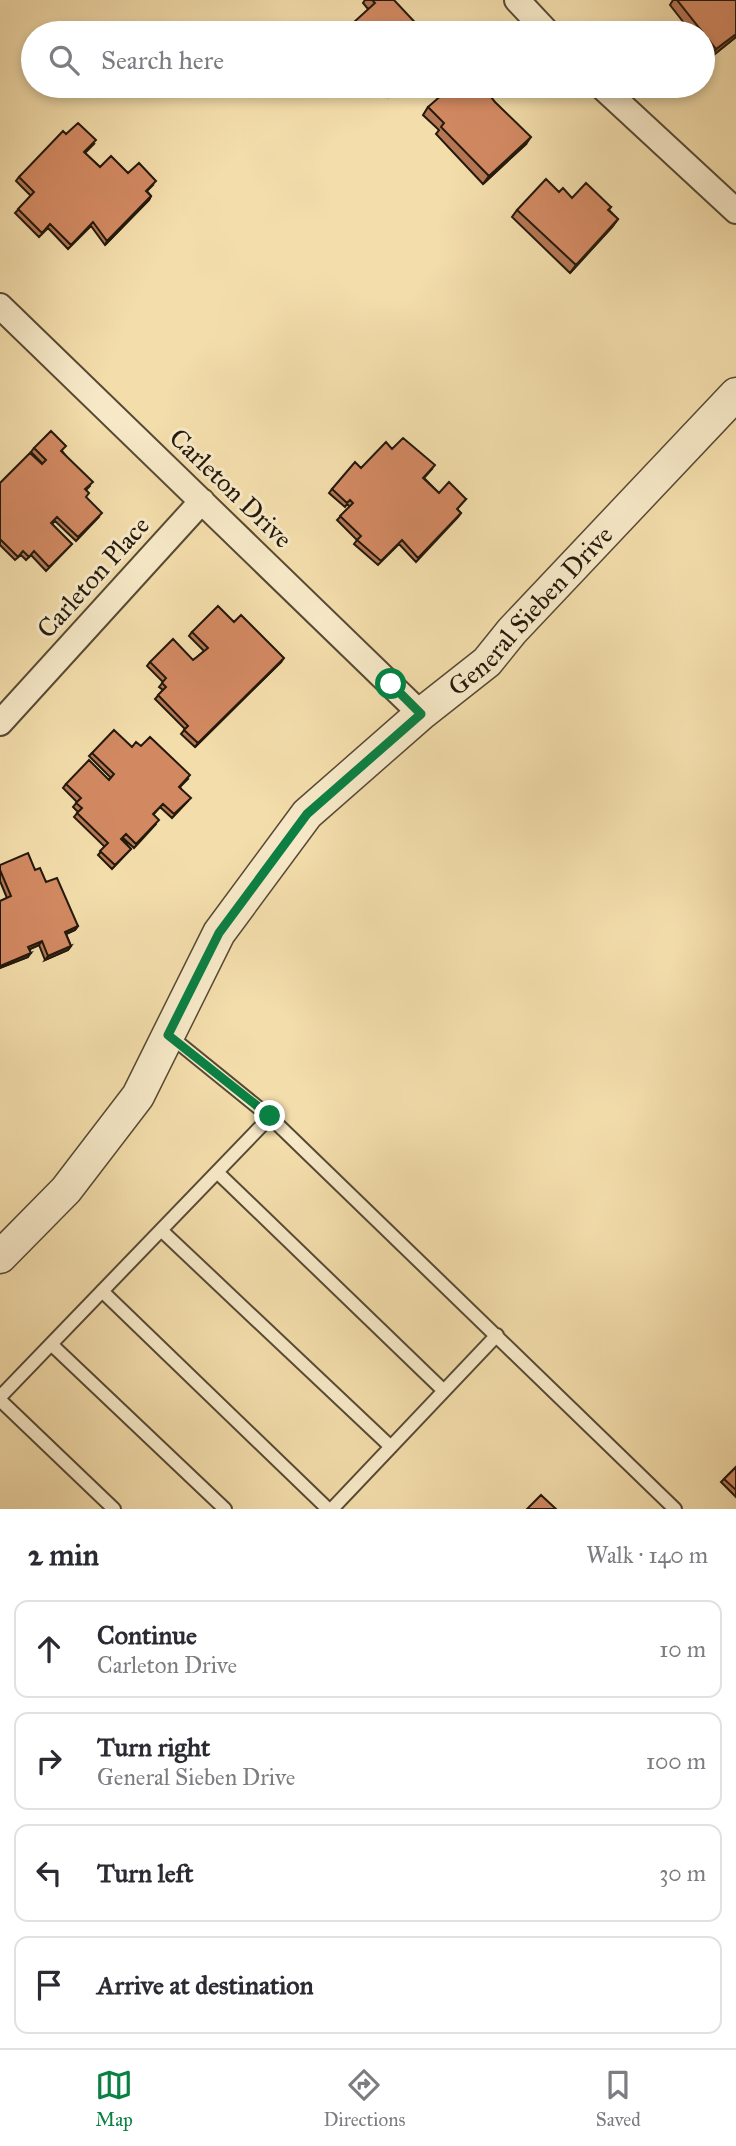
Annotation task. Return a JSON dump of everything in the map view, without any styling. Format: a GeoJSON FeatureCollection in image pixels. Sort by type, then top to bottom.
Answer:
{"type":"FeatureCollection","features":[{"type":"Feature","properties":{"kind":"street"},"geometry":{"type":"LineString","coordinates":[[517,0],[537,21]]}},
{"type":"Feature","properties":{"kind":"street"},"geometry":{"type":"LineString","coordinates":[[614,98],[736,211]]}},
{"type":"Feature","properties":{"kind":"street","name":"Carleton Drive"},"geometry":{"type":"LineString","coordinates":[[0,306],[421,714]]}},
{"type":"Feature","properties":{"kind":"street","name":"General Sieben Drive"},"geometry":{"type":"LineString","coordinates":[[0,1257],[66,1191],[138,1096],[219,933],[307,814],[421,714],[488,662],[512,631],[736,394]]}},
{"type":"Feature","properties":{"kind":"street","name":"Carleton Place"},"geometry":{"type":"LineString","coordinates":[[0,723],[202,501]]}},
{"type":"Feature","properties":{"kind":"lane"},"geometry":{"type":"LineString","coordinates":[[168,1035],[270,1116],[676,1509]]}},
{"type":"Feature","properties":{"kind":"lane"},"geometry":{"type":"LineString","coordinates":[[114,1509],[0,1398],[270,1116]]}},
{"type":"Feature","properties":{"kind":"lane"},"geometry":{"type":"LineString","coordinates":[[217,1172],[444,1391]]}},
{"type":"Feature","properties":{"kind":"lane"},"geometry":{"type":"LineString","coordinates":[[161,1230],[391,1447]]}},
{"type":"Feature","properties":{"kind":"lane"},"geometry":{"type":"LineString","coordinates":[[102,1292],[330,1509],[497,1335]]}},
{"type":"Feature","properties":{"kind":"lane"},"geometry":{"type":"LineString","coordinates":[[51,1344],[225,1509]]}},
{"type":"Feature","properties":{"kind":"building"},"geometry":{"type":"Polygon","coordinates":[[[372,0],[394,0],[414,21],[355,21],[375,3],[372,0]]]}},
{"type":"Feature","properties":{"kind":"building"},"geometry":{"type":"Polygon","coordinates":[[[677,0],[736,0],[736,34],[716,49],[715,21],[694,21],[677,0]]]}},
{"type":"Feature","properties":{"kind":"building"},"geometry":{"type":"Polygon","coordinates":[[[438,98],[492,98],[531,137],[489,176],[441,127],[444,123],[428,107],[438,98]]]}},
{"type":"Feature","properties":{"kind":"building"},"geometry":{"type":"Polygon","coordinates":[[[78,123],[96,140],[84,152],[100,167],[111,156],[128,173],[139,163],[156,181],[146,191],[151,196],[107,241],[93,222],[71,245],[50,224],[42,233],[18,209],[34,192],[19,177],[63,131],[66,134],[78,123]]]}},
{"type":"Feature","properties":{"kind":"building"},"geometry":{"type":"Polygon","coordinates":[[[546,179],[559,192],[563,188],[572,198],[586,183],[611,207],[608,210],[618,219],[576,265],[517,210],[546,179]]]}},
{"type":"Feature","properties":{"kind":"building"},"geometry":{"type":"Polygon","coordinates":[[[51,431],[66,446],[61,451],[93,482],[85,489],[89,493],[86,497],[102,513],[78,537],[57,517],[51,523],[72,544],[49,567],[34,551],[29,557],[23,551],[18,557],[0,539],[0,483],[30,453],[42,464],[46,460],[34,448],[51,431]]]}},
{"type":"Feature","properties":{"kind":"building"},"geometry":{"type":"Polygon","coordinates":[[[403,438],[435,465],[423,478],[439,493],[449,482],[466,499],[457,509],[461,513],[418,558],[402,540],[381,561],[357,540],[361,536],[340,516],[353,503],[350,500],[347,503],[332,489],[355,462],[361,468],[386,442],[392,449],[403,438]]]}},
{"type":"Feature","properties":{"kind":"building"},"geometry":{"type":"Polygon","coordinates":[[[218,606],[234,622],[241,615],[284,658],[198,743],[184,730],[188,726],[158,695],[166,687],[162,683],[166,678],[150,662],[173,639],[193,660],[208,648],[192,632],[218,606]]]}},
{"type":"Feature","properties":{"kind":"building"},"geometry":{"type":"Polygon","coordinates":[[[114,730],[132,747],[136,742],[141,746],[150,737],[190,775],[179,787],[191,798],[174,814],[163,804],[153,814],[159,820],[136,844],[126,834],[121,839],[131,849],[115,865],[100,851],[108,843],[77,813],[82,808],[76,803],[81,798],[66,784],[89,760],[109,780],[114,774],[92,753],[114,730]]]}},
{"type":"Feature","properties":{"kind":"building"},"geometry":{"type":"Polygon","coordinates":[[[28,853],[35,870],[40,868],[46,882],[57,878],[78,926],[65,932],[71,946],[48,956],[42,941],[28,947],[31,953],[0,966],[0,901],[11,896],[0,865],[28,853]]]}},
{"type":"Feature","properties":{"kind":"building"},"geometry":{"type":"Polygon","coordinates":[[[736,1467],[736,1490],[724,1479],[736,1467]]]}},
{"type":"Feature","properties":{"kind":"building"},"geometry":{"type":"Polygon","coordinates":[[[541,1495],[556,1509],[527,1509],[541,1495]]]}},
{"type":"Feature","properties":{"kind":"route"},"geometry":{"type":"LineString","coordinates":[[270,1116],[168,1035],[219,933],[307,814],[421,714],[391,684]]}}]}
